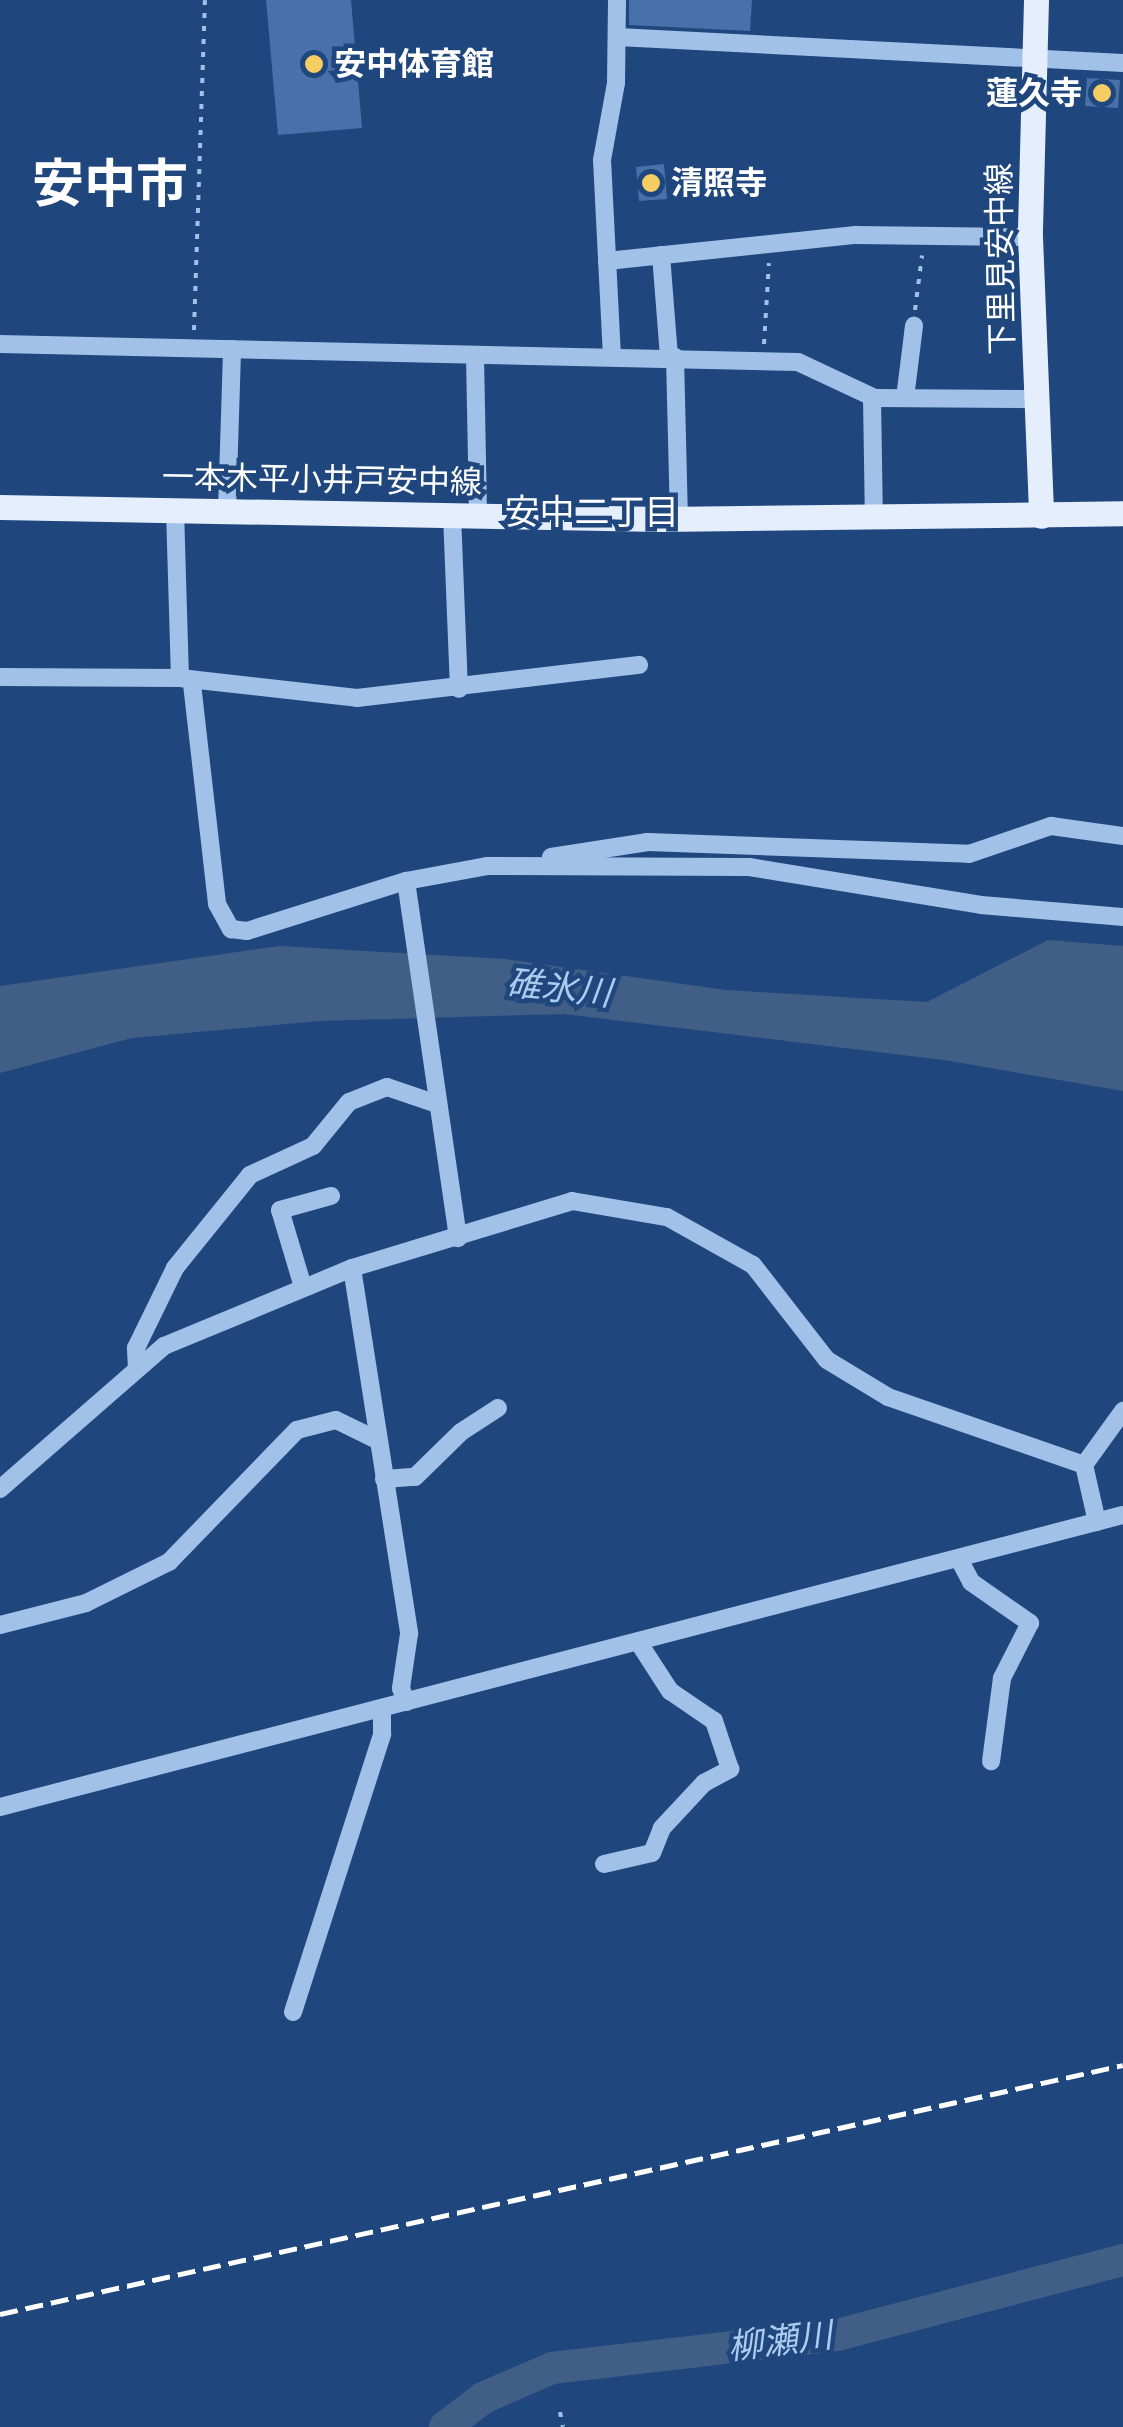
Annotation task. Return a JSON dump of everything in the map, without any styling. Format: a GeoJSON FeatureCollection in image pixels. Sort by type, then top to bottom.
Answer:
{"type":"FeatureCollection","features":[{"type":"Feature","properties":{"kind":"main road","name":"下里見安中線"},"geometry":{"type":"LineString","coordinates":[[1036,0],[1030,237],[1042,516]]}},
{"type":"Feature","properties":{"kind":"main road","name":"一本木平小井戸安中線"},"geometry":{"type":"LineString","coordinates":[[0,507],[679,519],[1123,513]]}},
{"type":"Feature","properties":{"kind":"street"},"geometry":{"type":"LineString","coordinates":[[612,357],[602,160],[618,37],[617,0]]}},
{"type":"Feature","properties":{"kind":"street"},"geometry":{"type":"LineString","coordinates":[[618,37],[1123,62]]}},
{"type":"Feature","properties":{"kind":"street"},"geometry":{"type":"LineString","coordinates":[[607,261],[770,244],[924,236],[1030,237]]}},
{"type":"Feature","properties":{"kind":"street"},"geometry":{"type":"LineString","coordinates":[[661,255],[672,356],[679,519]]}},
{"type":"Feature","properties":{"kind":"street"},"geometry":{"type":"LineString","coordinates":[[905,398],[914,326]]}},
{"type":"Feature","properties":{"kind":"street"},"geometry":{"type":"LineString","coordinates":[[0,344],[763,360],[798,362],[872,396],[1036,399]]}},
{"type":"Feature","properties":{"kind":"street"},"geometry":{"type":"LineString","coordinates":[[227,510],[232,349]]}},
{"type":"Feature","properties":{"kind":"street"},"geometry":{"type":"LineString","coordinates":[[458,689],[475,356]]}},
{"type":"Feature","properties":{"kind":"street"},"geometry":{"type":"LineString","coordinates":[[872,396],[874,519]]}},
{"type":"Feature","properties":{"kind":"street"},"geometry":{"type":"LineString","coordinates":[[175,510],[186,681],[218,904],[230,929],[247,931],[486,866],[749,868],[981,905],[1123,917]]}},
{"type":"Feature","properties":{"kind":"street"},"geometry":{"type":"LineString","coordinates":[[0,676],[186,681],[356,698],[638,665]]}},
{"type":"Feature","properties":{"kind":"street"},"geometry":{"type":"LineString","coordinates":[[541,866],[546,858],[648,842],[942,856],[992,849],[1051,826],[1123,836]]}},
{"type":"Feature","properties":{"kind":"street"},"geometry":{"type":"LineString","coordinates":[[407,888],[458,1238]]}},
{"type":"Feature","properties":{"kind":"street"},"geometry":{"type":"LineString","coordinates":[[137,1369],[136,1348],[175,1268],[250,1175],[313,1146],[349,1102],[387,1088],[436,1098]]}},
{"type":"Feature","properties":{"kind":"street"},"geometry":{"type":"LineString","coordinates":[[304,1286],[280,1210],[331,1196]]}},
{"type":"Feature","properties":{"kind":"street"},"geometry":{"type":"LineString","coordinates":[[0,1489],[164,1346],[352,1268],[572,1201],[667,1217],[752,1265],[827,1360],[888,1397],[1084,1465]]}},
{"type":"Feature","properties":{"kind":"street"},"geometry":{"type":"LineString","coordinates":[[352,1268],[376,1440],[410,1634],[401,1688],[406,1702]]}},
{"type":"Feature","properties":{"kind":"street"},"geometry":{"type":"LineString","coordinates":[[384,1479],[415,1478],[461,1432],[498,1408]]}},
{"type":"Feature","properties":{"kind":"street"},"geometry":{"type":"LineString","coordinates":[[1097,1522],[1084,1465],[1123,1411]]}},
{"type":"Feature","properties":{"kind":"street"},"geometry":{"type":"LineString","coordinates":[[0,1624],[86,1603],[169,1562],[297,1430],[336,1420],[376,1440]]}},
{"type":"Feature","properties":{"kind":"street"},"geometry":{"type":"LineString","coordinates":[[0,1807],[1123,1515]]}},
{"type":"Feature","properties":{"kind":"street"},"geometry":{"type":"LineString","coordinates":[[958,1559],[971,1582],[1030,1622],[1002,1678],[991,1761]]}},
{"type":"Feature","properties":{"kind":"street"},"geometry":{"type":"LineString","coordinates":[[604,1864],[652,1852],[662,1828],[704,1783],[730,1769],[714,1722],[670,1691],[639,1643]]}},
{"type":"Feature","properties":{"kind":"street"},"geometry":{"type":"LineString","coordinates":[[293,2012],[382,1734],[382,1708]]}},
{"type":"Feature","properties":{"kind":"path"},"geometry":{"type":"LineString","coordinates":[[193,348],[205,0]]}},
{"type":"Feature","properties":{"kind":"path"},"geometry":{"type":"LineString","coordinates":[[914,326],[924,236]]}},
{"type":"Feature","properties":{"kind":"path"},"geometry":{"type":"LineString","coordinates":[[763,360],[770,244]]}},
{"type":"Feature","properties":{"kind":"path"},"geometry":{"type":"LineString","coordinates":[[560,2412],[563,2427]]}},
{"type":"Feature","properties":{"kind":"water","name":"碓氷川"},"geometry":{"type":"Polygon","coordinates":[[[1048,940],[1123,946],[1123,1091],[944,1060],[564,1014],[319,1021],[132,1038],[0,1073],[0,986],[279,946],[505,959],[726,990],[927,1002],[1048,940]]]}},
{"type":"Feature","properties":{"kind":"building","name":"安中体育館"},"geometry":{"type":"Polygon","coordinates":[[[266,0],[351,0],[362,128],[278,135],[266,0]]]}},
{"type":"Feature","properties":{"kind":"building"},"geometry":{"type":"Polygon","coordinates":[[[629,0],[752,0],[750,31],[629,25],[629,0]]]}},
{"type":"Feature","properties":{"kind":"building","name":"蓮久寺"},"geometry":{"type":"Polygon","coordinates":[[[1087,78],[1120,80],[1118,108],[1085,106],[1087,78]]]}},
{"type":"Feature","properties":{"kind":"building","name":"清照寺"},"geometry":{"type":"Polygon","coordinates":[[[664,164],[667,199],[639,201],[636,167],[664,164]]]}},
{"type":"Feature","properties":{"kind":"waterway","name":"柳瀬川"},"geometry":{"type":"LineString","coordinates":[[445,2427],[483,2398],[552,2368],[837,2335],[1123,2260]]}},
{"type":"Feature","properties":{"kind":"railway"},"geometry":{"type":"LineString","coordinates":[[0,2314],[1123,2065]]}},
{"type":"Feature","properties":{"kind":"place","name":"安中体育館"},"geometry":{"type":"Point","coordinates":[314,64]}},
{"type":"Feature","properties":{"kind":"place","name":"蓮久寺"},"geometry":{"type":"Point","coordinates":[1102,93]}},
{"type":"Feature","properties":{"kind":"place","name":"清照寺"},"geometry":{"type":"Point","coordinates":[651,183]}},
{"type":"Feature","properties":{"kind":"district","name":"安中市"},"geometry":{"type":"Point","coordinates":[110,184]}},
{"type":"Feature","properties":{"kind":"district","name":"安中二丁目"},"geometry":{"type":"Point","coordinates":[592,512]}}]}
